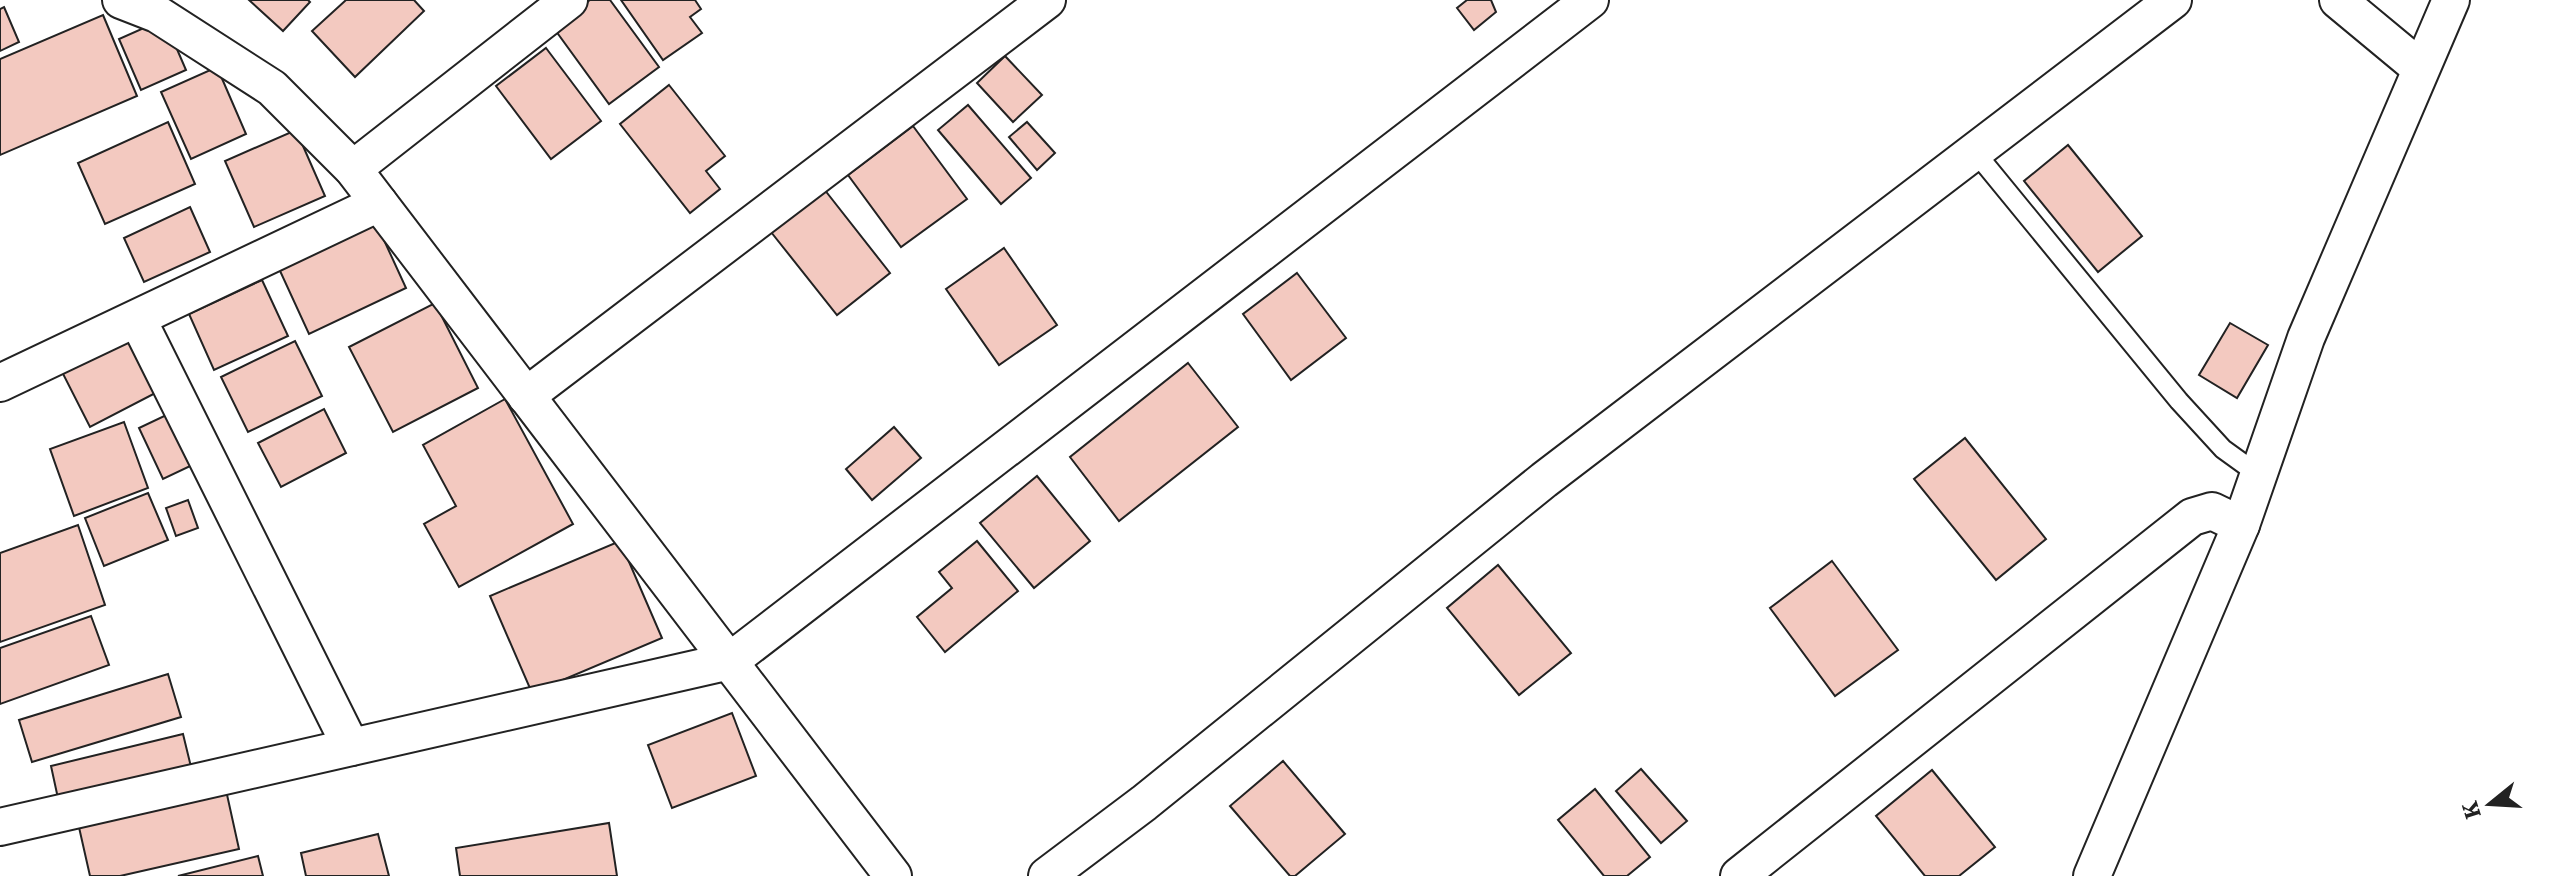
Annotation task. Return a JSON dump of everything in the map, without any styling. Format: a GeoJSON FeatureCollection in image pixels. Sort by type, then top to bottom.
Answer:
{"type":"FeatureCollection","features":[{"type":"Feature","properties":{"kind":"street"},"geometry":{"type":"LineString","coordinates":[[121,0],[157,14],[272,88],[353,169],[893,876]]}},
{"type":"Feature","properties":{"kind":"street"},"geometry":{"type":"LineString","coordinates":[[353,169],[569,0]]}},
{"type":"Feature","properties":{"kind":"street"},"geometry":{"type":"LineString","coordinates":[[526,396],[1047,0]]}},
{"type":"Feature","properties":{"kind":"street"},"geometry":{"type":"LineString","coordinates":[[0,827],[730,661],[1590,0]]}},
{"type":"Feature","properties":{"kind":"street"},"geometry":{"type":"LineString","coordinates":[[1047,876],[1144,803],[1544,480],[2173,0]]}},
{"type":"Feature","properties":{"kind":"street"},"geometry":{"type":"LineString","coordinates":[[2338,0],[2420,68]]}},
{"type":"Feature","properties":{"kind":"street"},"geometry":{"type":"LineString","coordinates":[[2092,876],[2241,525],[2306,338],[2451,0]]}},
{"type":"Feature","properties":{"kind":"street"},"geometry":{"type":"LineString","coordinates":[[0,383],[379,203]]}},
{"type":"Feature","properties":{"kind":"street"},"geometry":{"type":"LineString","coordinates":[[138,320],[351,747]]}},
{"type":"Feature","properties":{"kind":"street"},"geometry":{"type":"LineString","coordinates":[[1739,876],[2192,517],[2212,511],[2241,525]]}},
{"type":"Feature","properties":{"kind":"lane"},"geometry":{"type":"LineString","coordinates":[[1975,152],[2179,401],[2223,449],[2259,475]]}},
{"type":"Feature","properties":{"kind":"building"},"geometry":{"type":"Polygon","coordinates":[[[249,0],[308,0],[310,2],[283,31],[249,0]]]}},
{"type":"Feature","properties":{"kind":"building"},"geometry":{"type":"Polygon","coordinates":[[[346,0],[414,0],[424,11],[355,77],[312,31],[346,0]]]}},
{"type":"Feature","properties":{"kind":"building"},"geometry":{"type":"Polygon","coordinates":[[[590,0],[610,0],[659,67],[609,104],[553,27],[590,0]]]}},
{"type":"Feature","properties":{"kind":"building"},"geometry":{"type":"Polygon","coordinates":[[[621,0],[695,0],[701,9],[690,17],[702,33],[663,60],[621,0]]]}},
{"type":"Feature","properties":{"kind":"building"},"geometry":{"type":"Polygon","coordinates":[[[1467,0],[1491,0],[1496,12],[1474,30],[1457,8],[1467,0]]]}},
{"type":"Feature","properties":{"kind":"building"},"geometry":{"type":"Polygon","coordinates":[[[4,7],[19,42],[0,51],[0,9],[4,7]]]}},
{"type":"Feature","properties":{"kind":"building"},"geometry":{"type":"Polygon","coordinates":[[[103,15],[137,96],[0,155],[0,59],[103,15]]]}},
{"type":"Feature","properties":{"kind":"building"},"geometry":{"type":"Polygon","coordinates":[[[164,19],[186,70],[141,90],[119,39],[164,19]]]}},
{"type":"Feature","properties":{"kind":"building"},"geometry":{"type":"Polygon","coordinates":[[[546,48],[601,121],[551,159],[496,86],[546,48]]]}},
{"type":"Feature","properties":{"kind":"building"},"geometry":{"type":"Polygon","coordinates":[[[1005,56],[1042,95],[1013,122],[977,83],[1005,56]]]}},
{"type":"Feature","properties":{"kind":"building"},"geometry":{"type":"Polygon","coordinates":[[[217,67],[246,134],[191,159],[161,92],[217,67]]]}},
{"type":"Feature","properties":{"kind":"building"},"geometry":{"type":"Polygon","coordinates":[[[669,85],[725,156],[706,171],[720,189],[690,213],[620,124],[669,85]]]}},
{"type":"Feature","properties":{"kind":"building"},"geometry":{"type":"Polygon","coordinates":[[[968,105],[1031,178],[1001,204],[938,130],[968,105]]]}},
{"type":"Feature","properties":{"kind":"building"},"geometry":{"type":"Polygon","coordinates":[[[168,122],[195,184],[105,224],[78,163],[168,122]]]}},
{"type":"Feature","properties":{"kind":"building"},"geometry":{"type":"Polygon","coordinates":[[[1027,122],[1055,153],[1037,170],[1009,137],[1027,122]]]}},
{"type":"Feature","properties":{"kind":"building"},"geometry":{"type":"Polygon","coordinates":[[[913,126],[967,199],[901,247],[848,175],[913,126]]]}},
{"type":"Feature","properties":{"kind":"building"},"geometry":{"type":"Polygon","coordinates":[[[296,130],[325,196],[254,227],[225,161],[296,130]]]}},
{"type":"Feature","properties":{"kind":"building"},"geometry":{"type":"Polygon","coordinates":[[[2068,145],[2142,236],[2098,272],[2024,181],[2068,145]]]}},
{"type":"Feature","properties":{"kind":"building"},"geometry":{"type":"Polygon","coordinates":[[[824,189],[890,273],[837,315],[771,232],[824,189]]]}},
{"type":"Feature","properties":{"kind":"building"},"geometry":{"type":"Polygon","coordinates":[[[190,207],[210,252],[144,282],[124,238],[190,207]]]}},
{"type":"Feature","properties":{"kind":"building"},"geometry":{"type":"Polygon","coordinates":[[[372,214],[406,288],[309,334],[275,260],[372,214]]]}},
{"type":"Feature","properties":{"kind":"building"},"geometry":{"type":"Polygon","coordinates":[[[1004,248],[1057,325],[999,365],[946,289],[1004,248]]]}},
{"type":"Feature","properties":{"kind":"building"},"geometry":{"type":"Polygon","coordinates":[[[1297,273],[1346,338],[1291,380],[1243,314],[1297,273]]]}},
{"type":"Feature","properties":{"kind":"building"},"geometry":{"type":"Polygon","coordinates":[[[262,280],[288,336],[214,370],[189,314],[262,280]]]}},
{"type":"Feature","properties":{"kind":"building"},"geometry":{"type":"Polygon","coordinates":[[[435,303],[478,388],[393,432],[349,347],[435,303]]]}},
{"type":"Feature","properties":{"kind":"building"},"geometry":{"type":"Polygon","coordinates":[[[2230,323],[2268,345],[2237,398],[2199,375],[2230,323]]]}},
{"type":"Feature","properties":{"kind":"building"},"geometry":{"type":"Polygon","coordinates":[[[135,324],[167,387],[90,427],[58,364],[135,324]]]}},
{"type":"Feature","properties":{"kind":"building"},"geometry":{"type":"Polygon","coordinates":[[[295,341],[322,396],[248,432],[221,377],[295,341]]]}},
{"type":"Feature","properties":{"kind":"building"},"geometry":{"type":"Polygon","coordinates":[[[1188,363],[1238,427],[1119,521],[1070,457],[1188,363]]]}},
{"type":"Feature","properties":{"kind":"building"},"geometry":{"type":"Polygon","coordinates":[[[505,399],[573,524],[459,587],[424,524],[456,506],[423,445],[505,399]]]}},
{"type":"Feature","properties":{"kind":"building"},"geometry":{"type":"Polygon","coordinates":[[[181,408],[205,459],[163,479],[139,428],[181,408]]]}},
{"type":"Feature","properties":{"kind":"building"},"geometry":{"type":"Polygon","coordinates":[[[324,409],[346,453],[281,487],[258,443],[324,409]]]}},
{"type":"Feature","properties":{"kind":"building"},"geometry":{"type":"Polygon","coordinates":[[[124,422],[148,488],[74,516],[50,449],[124,422]]]}},
{"type":"Feature","properties":{"kind":"building"},"geometry":{"type":"Polygon","coordinates":[[[894,427],[921,458],[872,500],[846,469],[894,427]]]}},
{"type":"Feature","properties":{"kind":"building"},"geometry":{"type":"Polygon","coordinates":[[[1965,438],[2046,539],[1996,580],[1914,479],[1965,438]]]}},
{"type":"Feature","properties":{"kind":"building"},"geometry":{"type":"Polygon","coordinates":[[[1037,476],[1090,541],[1034,588],[980,523],[1037,476]]]}},
{"type":"Feature","properties":{"kind":"building"},"geometry":{"type":"Polygon","coordinates":[[[148,493],[168,540],[104,566],[85,518],[148,493]]]}},
{"type":"Feature","properties":{"kind":"building"},"geometry":{"type":"Polygon","coordinates":[[[188,500],[198,528],[176,536],[166,508],[188,500]]]}},
{"type":"Feature","properties":{"kind":"building"},"geometry":{"type":"Polygon","coordinates":[[[78,525],[105,605],[0,642],[0,553],[78,525]]]}},
{"type":"Feature","properties":{"kind":"building"},"geometry":{"type":"Polygon","coordinates":[[[620,541],[662,638],[532,693],[490,596],[620,541]]]}},
{"type":"Feature","properties":{"kind":"building"},"geometry":{"type":"Polygon","coordinates":[[[977,541],[1018,591],[945,652],[917,617],[952,588],[939,572],[977,541]]]}},
{"type":"Feature","properties":{"kind":"building"},"geometry":{"type":"Polygon","coordinates":[[[1832,561],[1898,650],[1835,696],[1770,608],[1832,561]]]}},
{"type":"Feature","properties":{"kind":"building"},"geometry":{"type":"Polygon","coordinates":[[[1498,565],[1571,653],[1519,695],[1447,608],[1498,565]]]}},
{"type":"Feature","properties":{"kind":"building"},"geometry":{"type":"Polygon","coordinates":[[[91,616],[109,665],[0,704],[0,648],[91,616]]]}},
{"type":"Feature","properties":{"kind":"building"},"geometry":{"type":"Polygon","coordinates":[[[168,674],[181,717],[32,762],[19,720],[168,674]]]}},
{"type":"Feature","properties":{"kind":"building"},"geometry":{"type":"Polygon","coordinates":[[[732,713],[756,776],[672,808],[648,745],[732,713]]]}},
{"type":"Feature","properties":{"kind":"building"},"geometry":{"type":"Polygon","coordinates":[[[183,734],[192,771],[59,803],[51,766],[183,734]]]}},
{"type":"Feature","properties":{"kind":"building"},"geometry":{"type":"Polygon","coordinates":[[[1283,761],[1345,834],[1295,876],[1290,876],[1230,806],[1283,761]]]}},
{"type":"Feature","properties":{"kind":"building"},"geometry":{"type":"Polygon","coordinates":[[[1641,769],[1687,821],[1661,843],[1616,791],[1641,769]]]}},
{"type":"Feature","properties":{"kind":"building"},"geometry":{"type":"Polygon","coordinates":[[[1932,770],[1995,847],[1959,876],[1925,876],[1876,816],[1932,770]]]}},
{"type":"Feature","properties":{"kind":"building"},"geometry":{"type":"Polygon","coordinates":[[[224,781],[239,849],[120,876],[90,876],[76,814],[224,781]]]}},
{"type":"Feature","properties":{"kind":"building"},"geometry":{"type":"Polygon","coordinates":[[[1595,789],[1650,857],[1627,876],[1604,876],[1558,820],[1595,789]]]}},
{"type":"Feature","properties":{"kind":"building"},"geometry":{"type":"Polygon","coordinates":[[[609,823],[617,876],[460,876],[456,848],[609,823]]]}},
{"type":"Feature","properties":{"kind":"building"},"geometry":{"type":"Polygon","coordinates":[[[378,834],[389,876],[306,876],[301,853],[378,834]]]}},
{"type":"Feature","properties":{"kind":"building"},"geometry":{"type":"Polygon","coordinates":[[[258,856],[263,876],[178,876],[258,856]]]}}]}
